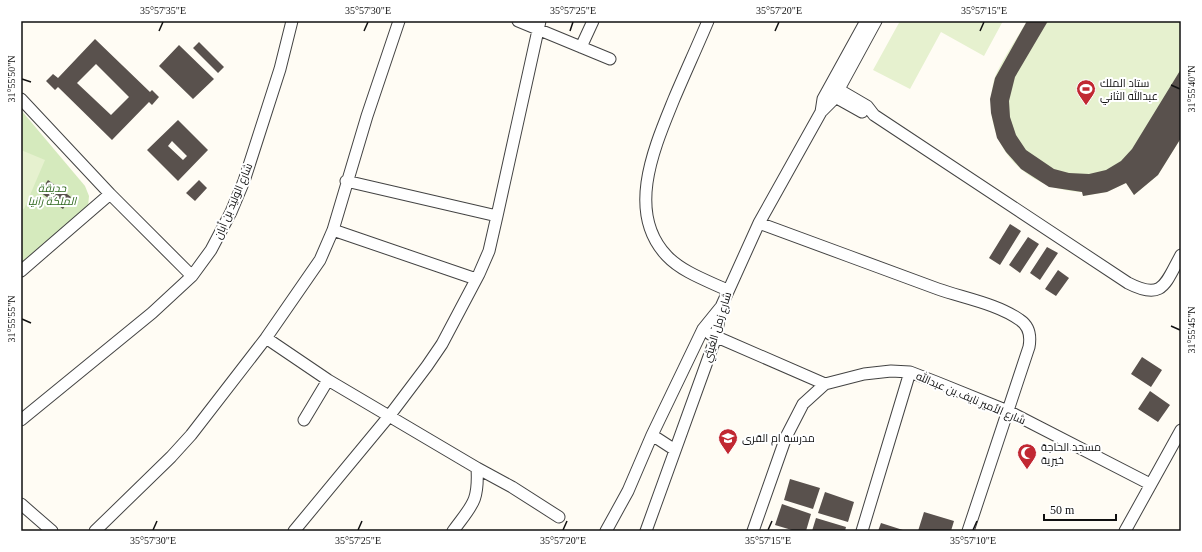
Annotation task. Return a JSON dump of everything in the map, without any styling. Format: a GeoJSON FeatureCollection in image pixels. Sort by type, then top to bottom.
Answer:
{"type":"FeatureCollection","features":[{"type":"Feature","properties":{"kind":"street","name":"شارع الوليد بن أبان"},"geometry":{"type":"LineString","coordinates":[[21,420],[152,313],[192,276],[211,250],[219,237],[244,181],[280,69],[292,21]]}},
{"type":"Feature","properties":{"kind":"street"},"geometry":{"type":"LineString","coordinates":[[95,531],[171,457],[191,435],[266,338],[309,279],[320,260],[333,230],[346,181],[399,21]]}},
{"type":"Feature","properties":{"kind":"street"},"geometry":{"type":"LineString","coordinates":[[518,21],[539,25],[581,47],[610,59]]}},
{"type":"Feature","properties":{"kind":"street"},"geometry":{"type":"LineString","coordinates":[[581,47],[593,21]]}},
{"type":"Feature","properties":{"kind":"street"},"geometry":{"type":"LineString","coordinates":[[708,21],[658,139],[647,181],[647,215],[652,232],[667,257],[676,264],[727,290]]}},
{"type":"Feature","properties":{"kind":"street"},"geometry":{"type":"LineString","coordinates":[[833,91],[866,21]]}},
{"type":"Feature","properties":{"kind":"street"},"geometry":{"type":"LineString","coordinates":[[833,91],[876,21]]}},
{"type":"Feature","properties":{"kind":"street"},"geometry":{"type":"LineString","coordinates":[[294,531],[390,415],[442,344],[476,279],[489,251],[539,25]]}},
{"type":"Feature","properties":{"kind":"street"},"geometry":{"type":"LineString","coordinates":[[833,91],[863,112],[874,115],[1007,204],[1128,283],[1143,291],[1153,292],[1161,288],[1181,255]]}},
{"type":"Feature","properties":{"kind":"street","name":"شارع زمل الغيثي"},"geometry":{"type":"LineString","coordinates":[[646,531],[716,337],[721,307],[727,290],[759,222],[821,112],[828,107],[833,91]]}},
{"type":"Feature","properties":{"kind":"street"},"geometry":{"type":"LineString","coordinates":[[21,99],[110,194],[192,276]]}},
{"type":"Feature","properties":{"kind":"street"},"geometry":{"type":"LineString","coordinates":[[346,181],[497,216]]}},
{"type":"Feature","properties":{"kind":"street"},"geometry":{"type":"LineString","coordinates":[[21,271],[110,194]]}},
{"type":"Feature","properties":{"kind":"street"},"geometry":{"type":"LineString","coordinates":[[759,222],[908,278],[1004,311],[1020,320],[1028,329],[1031,339],[968,531]]}},
{"type":"Feature","properties":{"kind":"street"},"geometry":{"type":"LineString","coordinates":[[333,230],[476,279]]}},
{"type":"Feature","properties":{"kind":"street"},"geometry":{"type":"LineString","coordinates":[[606,531],[628,491],[652,435],[703,329],[721,307]]}},
{"type":"Feature","properties":{"kind":"street"},"geometry":{"type":"LineString","coordinates":[[703,329],[716,337],[825,384]]}},
{"type":"Feature","properties":{"kind":"street"},"geometry":{"type":"LineString","coordinates":[[266,338],[328,380],[512,487],[559,517]]}},
{"type":"Feature","properties":{"kind":"street","name":"شارع الأمير نايف بن عبدالله"},"geometry":{"type":"LineString","coordinates":[[753,531],[796,413],[814,393],[825,384],[864,374],[890,371],[910,372],[1008,411],[1150,484]]}},
{"type":"Feature","properties":{"kind":"street"},"geometry":{"type":"LineString","coordinates":[[862,531],[910,372]]}},
{"type":"Feature","properties":{"kind":"street"},"geometry":{"type":"LineString","coordinates":[[304,420],[328,380]]}},
{"type":"Feature","properties":{"kind":"street"},"geometry":{"type":"LineString","coordinates":[[1125,531],[1181,430]]}},
{"type":"Feature","properties":{"kind":"street"},"geometry":{"type":"LineString","coordinates":[[652,435],[675,450]]}},
{"type":"Feature","properties":{"kind":"street"},"geometry":{"type":"LineString","coordinates":[[453,531],[477,494],[477,468]]}},
{"type":"Feature","properties":{"kind":"street"},"geometry":{"type":"LineString","coordinates":[[21,504],[52,531]]}},
{"type":"Feature","properties":{"kind":"green space"},"geometry":{"type":"Polygon","coordinates":[[[900,21],[1003,21],[984,56],[941,32],[910,89],[873,70],[900,21]]]}},
{"type":"Feature","properties":{"kind":"green space","name":"ستاد الملك عبدالله الثاني"},"geometry":{"type":"Polygon","coordinates":[[[1027,21],[1181,21],[1181,138],[1158,175],[1134,195],[1126,183],[1107,192],[1083,196],[1082,192],[1060,189],[1041,182],[1024,172],[1010,158],[999,141],[993,123],[991,102],[994,80],[1004,59],[1027,21]]]}},
{"type":"Feature","properties":{"kind":"green space","name":"حديقة الملكة رانيا"},"geometry":{"type":"Polygon","coordinates":[[[21,110],[85,186],[89,196],[88,207],[21,266],[21,110]]]}},
{"type":"Feature","properties":{"kind":"green space"},"geometry":{"type":"Polygon","coordinates":[[[21,150],[45,160],[24,209],[21,208],[21,150]]]}},
{"type":"Feature","properties":{"kind":"building"},"geometry":{"type":"Polygon","coordinates":[[[1027,21],[1048,21],[1015,77],[1009,101],[1010,117],[1016,135],[1026,150],[1054,169],[1069,173],[1089,174],[1106,170],[1121,161],[1132,149],[1181,69],[1181,138],[1158,175],[1134,195],[1126,183],[1107,192],[1083,196],[1082,192],[1049,187],[1021,169],[1006,152],[997,138],[991,113],[990,99],[995,78],[1027,21]]]}},
{"type":"Feature","properties":{"kind":"building"},"geometry":{"type":"Polygon","coordinates":[[[95,39],[150,92],[152,90],[159,97],[152,105],[149,102],[112,140],[58,87],[55,90],[46,81],[53,74],[58,78],[95,39]],[[96,64],[77,83],[111,115],[129,97],[96,64]]]}},
{"type":"Feature","properties":{"kind":"building"},"geometry":{"type":"Polygon","coordinates":[[[199,42],[224,67],[218,73],[193,48],[199,42]]]}},
{"type":"Feature","properties":{"kind":"building"},"geometry":{"type":"Polygon","coordinates":[[[179,45],[214,79],[193,99],[159,66],[179,45]]]}},
{"type":"Feature","properties":{"kind":"building"},"geometry":{"type":"Polygon","coordinates":[[[178,120],[208,150],[178,181],[147,150],[178,120]],[[172,141],[168,146],[183,160],[187,156],[172,141]]]}},
{"type":"Feature","properties":{"kind":"building"},"geometry":{"type":"Polygon","coordinates":[[[48,180],[71,197],[63,209],[40,192],[48,180]]]}},
{"type":"Feature","properties":{"kind":"building"},"geometry":{"type":"Polygon","coordinates":[[[199,180],[207,188],[195,201],[186,193],[199,180]]]}},
{"type":"Feature","properties":{"kind":"building"},"geometry":{"type":"Polygon","coordinates":[[[1010,224],[1021,231],[1000,265],[989,258],[1010,224]]]}},
{"type":"Feature","properties":{"kind":"building"},"geometry":{"type":"Polygon","coordinates":[[[1028,237],[1039,244],[1020,273],[1009,265],[1028,237]]]}},
{"type":"Feature","properties":{"kind":"building"},"geometry":{"type":"Polygon","coordinates":[[[1047,247],[1058,253],[1040,280],[1030,273],[1047,247]]]}},
{"type":"Feature","properties":{"kind":"building"},"geometry":{"type":"Polygon","coordinates":[[[1058,270],[1069,278],[1056,296],[1045,289],[1058,270]]]}},
{"type":"Feature","properties":{"kind":"building"},"geometry":{"type":"Polygon","coordinates":[[[1142,357],[1162,370],[1151,387],[1131,374],[1142,357]]]}},
{"type":"Feature","properties":{"kind":"building"},"geometry":{"type":"Polygon","coordinates":[[[1150,391],[1170,405],[1158,422],[1138,409],[1150,391]]]}},
{"type":"Feature","properties":{"kind":"building"},"geometry":{"type":"Polygon","coordinates":[[[790,479],[820,488],[813,509],[784,500],[790,479]]]}},
{"type":"Feature","properties":{"kind":"building"},"geometry":{"type":"Polygon","coordinates":[[[825,492],[854,502],[848,522],[818,513],[825,492]]]}},
{"type":"Feature","properties":{"kind":"building"},"geometry":{"type":"Polygon","coordinates":[[[782,504],[811,514],[806,531],[795,531],[775,525],[782,504]]]}},
{"type":"Feature","properties":{"kind":"building"},"geometry":{"type":"Polygon","coordinates":[[[924,512],[954,521],[951,531],[918,531],[924,512]]]}},
{"type":"Feature","properties":{"kind":"building"},"geometry":{"type":"Polygon","coordinates":[[[816,518],[846,527],[845,531],[812,531],[816,518]]]}},
{"type":"Feature","properties":{"kind":"building"},"geometry":{"type":"Polygon","coordinates":[[[881,523],[906,531],[878,531],[881,523]]]}},
{"type":"Feature","properties":{"kind":"place","name":"ستاد الملك عبدالله الثاني"},"geometry":{"type":"Point","coordinates":[1086,106]}},
{"type":"Feature","properties":{"kind":"place","name":"مدرسة ام القرى"},"geometry":{"type":"Point","coordinates":[728,455]}},
{"type":"Feature","properties":{"kind":"place","name":"مسجد الحاجة خيرية"},"geometry":{"type":"Point","coordinates":[1027,470]}}]}
